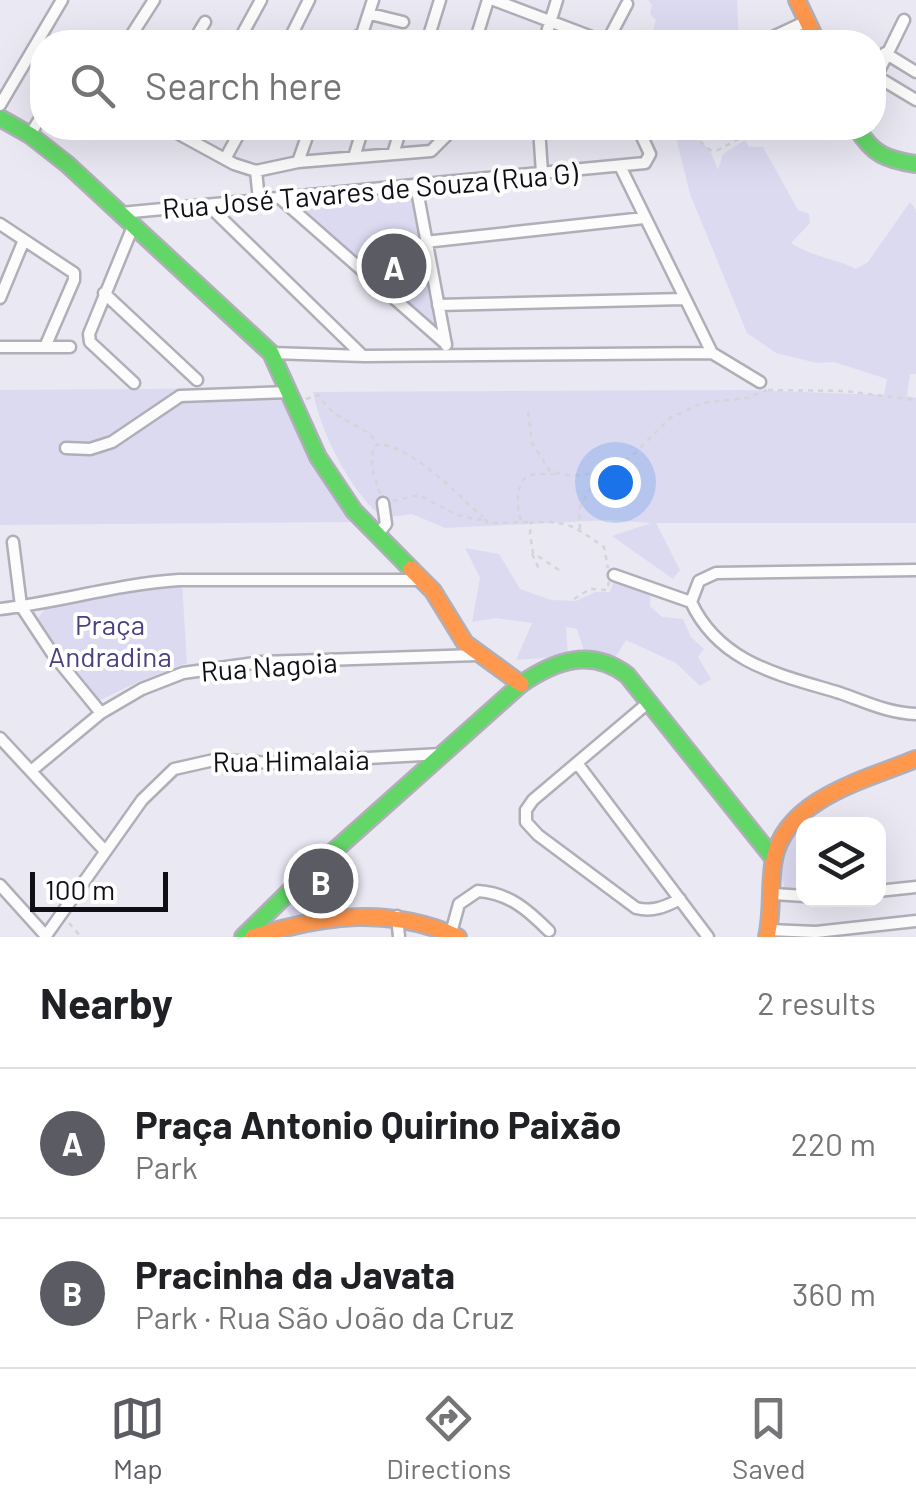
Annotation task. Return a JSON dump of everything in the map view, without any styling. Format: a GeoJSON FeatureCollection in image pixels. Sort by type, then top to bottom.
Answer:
{"type":"FeatureCollection","features":[{"type":"Feature","properties":{"kind":"street"},"geometry":{"type":"LineString","coordinates":[[47,30],[62,0]]}},
{"type":"Feature","properties":{"kind":"street"},"geometry":{"type":"LineString","coordinates":[[135,30],[154,0]]}},
{"type":"Feature","properties":{"kind":"street"},"geometry":{"type":"LineString","coordinates":[[245,30],[261,0]]}},
{"type":"Feature","properties":{"kind":"street"},"geometry":{"type":"LineString","coordinates":[[294,30],[309,0]]}},
{"type":"Feature","properties":{"kind":"street"},"geometry":{"type":"LineString","coordinates":[[364,30],[373,0]]}},
{"type":"Feature","properties":{"kind":"street"},"geometry":{"type":"LineString","coordinates":[[431,30],[440,0]]}},
{"type":"Feature","properties":{"kind":"street"},"geometry":{"type":"LineString","coordinates":[[480,30],[491,0],[577,30]]}},
{"type":"Feature","properties":{"kind":"street"},"geometry":{"type":"LineString","coordinates":[[548,30],[558,0]]}},
{"type":"Feature","properties":{"kind":"street"},"geometry":{"type":"LineString","coordinates":[[797,0],[811,30]]}},
{"type":"Feature","properties":{"kind":"street"},"geometry":{"type":"LineString","coordinates":[[612,30],[626,4]]}},
{"type":"Feature","properties":{"kind":"street"},"geometry":{"type":"LineString","coordinates":[[370,14],[403,22]]}},
{"type":"Feature","properties":{"kind":"street"},"geometry":{"type":"LineString","coordinates":[[886,51],[904,20]]}},
{"type":"Feature","properties":{"kind":"street"},"geometry":{"type":"LineString","coordinates":[[788,30],[807,21]]}},
{"type":"Feature","properties":{"kind":"street"},"geometry":{"type":"LineString","coordinates":[[200,30],[205,22]]}},
{"type":"Feature","properties":{"kind":"street"},"geometry":{"type":"LineString","coordinates":[[886,54],[916,72]]}},
{"type":"Feature","properties":{"kind":"street"},"geometry":{"type":"LineString","coordinates":[[30,62],[1,119],[30,135]]}},
{"type":"Feature","properties":{"kind":"street"},"geometry":{"type":"LineString","coordinates":[[886,84],[916,100]]}},
{"type":"Feature","properties":{"kind":"street"},"geometry":{"type":"LineString","coordinates":[[36,140],[270,353],[318,457],[354,512],[424,580],[464,643],[520,684]]}},
{"type":"Feature","properties":{"kind":"street"},"geometry":{"type":"LineString","coordinates":[[200,140],[225,159],[256,170],[298,162],[431,150],[440,140]]}},
{"type":"Feature","properties":{"kind":"street"},"geometry":{"type":"LineString","coordinates":[[225,159],[235,140]]}},
{"type":"Feature","properties":{"kind":"street"},"geometry":{"type":"LineString","coordinates":[[298,162],[306,140]]}},
{"type":"Feature","properties":{"kind":"street"},"geometry":{"type":"LineString","coordinates":[[354,157],[359,140]]}},
{"type":"Feature","properties":{"kind":"street"},"geometry":{"type":"LineString","coordinates":[[392,154],[396,140]]}},
{"type":"Feature","properties":{"kind":"street"},"geometry":{"type":"LineString","coordinates":[[539,140],[542,174]]}},
{"type":"Feature","properties":{"kind":"street"},"geometry":{"type":"LineString","coordinates":[[643,140],[648,160],[620,166],[712,354]]}},
{"type":"Feature","properties":{"kind":"street"},"geometry":{"type":"LineString","coordinates":[[863,140],[876,155],[916,164]]}},
{"type":"Feature","properties":{"kind":"street","name":"Rua José Tavares de Souza (Rua G)"},"geometry":{"type":"LineString","coordinates":[[127,219],[259,200],[620,166]]}},
{"type":"Feature","properties":{"kind":"street"},"geometry":{"type":"LineString","coordinates":[[256,170],[259,200]]}},
{"type":"Feature","properties":{"kind":"street"},"geometry":{"type":"LineString","coordinates":[[416,186],[446,350]]}},
{"type":"Feature","properties":{"kind":"street"},"geometry":{"type":"LineString","coordinates":[[281,199],[446,350]]}},
{"type":"Feature","properties":{"kind":"street"},"geometry":{"type":"LineString","coordinates":[[210,206],[364,356]]}},
{"type":"Feature","properties":{"kind":"street"},"geometry":{"type":"LineString","coordinates":[[425,242],[644,218]]}},
{"type":"Feature","properties":{"kind":"street"},"geometry":{"type":"LineString","coordinates":[[127,219],[90,326],[90,342],[134,383]]}},
{"type":"Feature","properties":{"kind":"street"},"geometry":{"type":"LineString","coordinates":[[0,224],[74,273],[45,347]]}},
{"type":"Feature","properties":{"kind":"street"},"geometry":{"type":"LineString","coordinates":[[0,298],[24,240]]}},
{"type":"Feature","properties":{"kind":"street"},"geometry":{"type":"LineString","coordinates":[[104,292],[197,380]]}},
{"type":"Feature","properties":{"kind":"street"},"geometry":{"type":"LineString","coordinates":[[438,305],[684,300]]}},
{"type":"Feature","properties":{"kind":"street"},"geometry":{"type":"LineString","coordinates":[[0,347],[70,347]]}},
{"type":"Feature","properties":{"kind":"street"},"geometry":{"type":"LineString","coordinates":[[270,353],[364,356],[446,350],[712,354],[764,386]]}},
{"type":"Feature","properties":{"kind":"street"},"geometry":{"type":"LineString","coordinates":[[66,448],[90,449],[112,442],[180,396],[292,397]]}},
{"type":"Feature","properties":{"kind":"street"},"geometry":{"type":"LineString","coordinates":[[377,534],[386,524],[383,505]]}},
{"type":"Feature","properties":{"kind":"street"},"geometry":{"type":"LineString","coordinates":[[13,542],[21,606],[43,642],[101,713]]}},
{"type":"Feature","properties":{"kind":"street"},"geometry":{"type":"LineString","coordinates":[[690,602],[698,581],[716,573],[916,570]]}},
{"type":"Feature","properties":{"kind":"street"},"geometry":{"type":"LineString","coordinates":[[614,574],[690,602],[716,641],[752,665],[882,709],[916,714]]}},
{"type":"Feature","properties":{"kind":"street"},"geometry":{"type":"LineString","coordinates":[[0,609],[162,581],[424,580]]}},
{"type":"Feature","properties":{"kind":"street","name":"Rua Nagoia"},"geometry":{"type":"LineString","coordinates":[[31,772],[101,713],[162,680],[213,667],[261,662],[476,655]]}},
{"type":"Feature","properties":{"kind":"street"},"geometry":{"type":"LineString","coordinates":[[243,937],[520,684],[543,667],[572,659],[599,657],[617,666],[774,859]]}},
{"type":"Feature","properties":{"kind":"street"},"geometry":{"type":"LineString","coordinates":[[649,702],[529,804],[525,816],[530,828],[636,908],[666,907],[680,899]]}},
{"type":"Feature","properties":{"kind":"street"},"geometry":{"type":"LineString","coordinates":[[0,738],[106,850]]}},
{"type":"Feature","properties":{"kind":"street","name":"Rua Himalaia"},"geometry":{"type":"LineString","coordinates":[[46,937],[151,789],[174,769],[214,760],[276,764],[442,754]]}},
{"type":"Feature","properties":{"kind":"street"},"geometry":{"type":"LineString","coordinates":[[916,759],[852,780],[821,798],[792,826],[774,859],[768,934],[916,920]]}},
{"type":"Feature","properties":{"kind":"street"},"geometry":{"type":"LineString","coordinates":[[577,763],[708,937]]}},
{"type":"Feature","properties":{"kind":"street"},"geometry":{"type":"LineString","coordinates":[[0,885],[46,937]]}},
{"type":"Feature","properties":{"kind":"street"},"geometry":{"type":"LineString","coordinates":[[886,890],[916,887]]}},
{"type":"Feature","properties":{"kind":"street"},"geometry":{"type":"LineString","coordinates":[[254,937],[291,924],[352,914],[398,916],[430,923],[455,935],[459,904],[478,891],[506,896],[529,911],[549,932]]}},
{"type":"Feature","properties":{"kind":"street"},"geometry":{"type":"LineString","coordinates":[[774,894],[796,895]]}},
{"type":"Feature","properties":{"kind":"street"},"geometry":{"type":"LineString","coordinates":[[278,902],[282,916],[291,924]]}},
{"type":"Feature","properties":{"kind":"street"},"geometry":{"type":"LineString","coordinates":[[398,916],[400,937]]}},
{"type":"Feature","properties":{"kind":"path"},"geometry":{"type":"LineString","coordinates":[[697,140],[710,150],[718,150],[737,140]]}},
{"type":"Feature","properties":{"kind":"path"},"geometry":{"type":"LineString","coordinates":[[522,521],[517,503],[524,479],[529,475],[598,473],[631,457],[682,410],[720,399],[747,398],[764,386],[916,400]]}},
{"type":"Feature","properties":{"kind":"path"},"geometry":{"type":"LineString","coordinates":[[292,397],[320,395],[328,411],[370,434],[378,444]]}},
{"type":"Feature","properties":{"kind":"path"},"geometry":{"type":"LineString","coordinates":[[528,412],[532,442],[550,471],[564,474]]}},
{"type":"Feature","properties":{"kind":"path"},"geometry":{"type":"LineString","coordinates":[[483,517],[479,520],[458,516],[419,495],[383,505],[372,468],[373,448],[378,444],[392,445],[408,453],[483,517],[488,523],[564,522],[604,548],[610,574],[607,590],[590,589],[574,599]]}},
{"type":"Feature","properties":{"kind":"path"},"geometry":{"type":"LineString","coordinates":[[580,530],[580,509],[598,473]]}},
{"type":"Feature","properties":{"kind":"path"},"geometry":{"type":"LineString","coordinates":[[532,522],[532,555],[540,572]]}},
{"type":"Feature","properties":{"kind":"path"},"geometry":{"type":"LineString","coordinates":[[534,553],[559,570]]}},
{"type":"Feature","properties":{"kind":"path"},"geometry":{"type":"LineString","coordinates":[[61,914],[81,937]]}},
{"type":"Feature","properties":{"kind":"green space"},"geometry":{"type":"Polygon","coordinates":[[[648,0],[737,0],[738,30],[653,30],[656,20],[650,14],[652,5],[648,0]]]}},
{"type":"Feature","properties":{"kind":"green space"},"geometry":{"type":"Polygon","coordinates":[[[676,140],[699,140],[710,150],[718,170],[723,154],[745,140],[749,147],[763,147],[798,210],[809,214],[810,223],[791,243],[856,269],[868,262],[910,202],[916,210],[916,374],[910,374],[907,396],[916,398],[916,523],[656,523],[680,570],[673,579],[612,536],[651,523],[610,520],[445,528],[412,514],[383,518],[371,507],[339,460],[322,425],[313,392],[748,390],[884,395],[887,379],[834,362],[817,363],[776,353],[747,333],[690,194],[676,140]]]}},
{"type":"Feature","properties":{"kind":"green space"},"geometry":{"type":"Polygon","coordinates":[[[410,190],[437,329],[289,202],[410,190]]]}},
{"type":"Feature","properties":{"kind":"green space"},"geometry":{"type":"Polygon","coordinates":[[[280,388],[298,436],[357,522],[0,525],[0,390],[280,388]]]}},
{"type":"Feature","properties":{"kind":"green space"},"geometry":{"type":"Polygon","coordinates":[[[465,548],[499,554],[520,589],[551,600],[576,601],[595,592],[610,592],[614,581],[651,590],[650,606],[662,617],[683,619],[691,637],[704,649],[698,657],[711,679],[700,686],[676,663],[626,640],[616,656],[585,654],[577,629],[566,627],[568,656],[516,660],[532,623],[496,618],[472,622],[480,578],[465,548]]]}},
{"type":"Feature","properties":{"kind":"green space","name":"Praça Andradina"},"geometry":{"type":"Polygon","coordinates":[[[182,583],[187,663],[96,702],[37,620],[47,606],[105,592],[182,583]]]}},
{"type":"Feature","properties":{"kind":"green space"},"geometry":{"type":"Polygon","coordinates":[[[792,833],[796,836],[796,892],[786,892],[782,877],[792,833]]]}},
{"type":"Feature","properties":{"kind":"green space"},"geometry":{"type":"Polygon","coordinates":[[[327,866],[345,913],[293,919],[286,909],[287,903],[327,866]]]}},
{"type":"Feature","properties":{"kind":"traffic: fast"},"geometry":{"type":"LineString","coordinates":[[0,118],[30,135]]}},
{"type":"Feature","properties":{"kind":"traffic: fast"},"geometry":{"type":"LineString","coordinates":[[36,140],[271,353],[318,457],[354,511],[411,569]]}},
{"type":"Feature","properties":{"kind":"traffic: fast"},"geometry":{"type":"LineString","coordinates":[[865,140],[881,154],[916,164]]}},
{"type":"Feature","properties":{"kind":"traffic: fast"},"geometry":{"type":"LineString","coordinates":[[243,937],[521,684],[560,663],[574,660],[600,662],[627,675],[774,859]]}},
{"type":"Feature","properties":{"kind":"traffic: slow"},"geometry":{"type":"LineString","coordinates":[[797,0],[811,30]]}},
{"type":"Feature","properties":{"kind":"traffic: slow"},"geometry":{"type":"LineString","coordinates":[[411,569],[433,591],[465,643],[521,684]]}},
{"type":"Feature","properties":{"kind":"traffic: slow"},"geometry":{"type":"LineString","coordinates":[[767,937],[774,859],[794,820],[831,794],[916,759]]}},
{"type":"Feature","properties":{"kind":"traffic: slow"},"geometry":{"type":"LineString","coordinates":[[253,937],[305,923],[356,917],[407,921],[458,937]]}},
{"type":"Feature","properties":{"kind":"place","name":"Praça Antonio Quirino Paixão"},"geometry":{"type":"Point","coordinates":[394,266]}},
{"type":"Feature","properties":{"kind":"place","name":"Pracinha da Javata"},"geometry":{"type":"Point","coordinates":[321,881]}}]}
